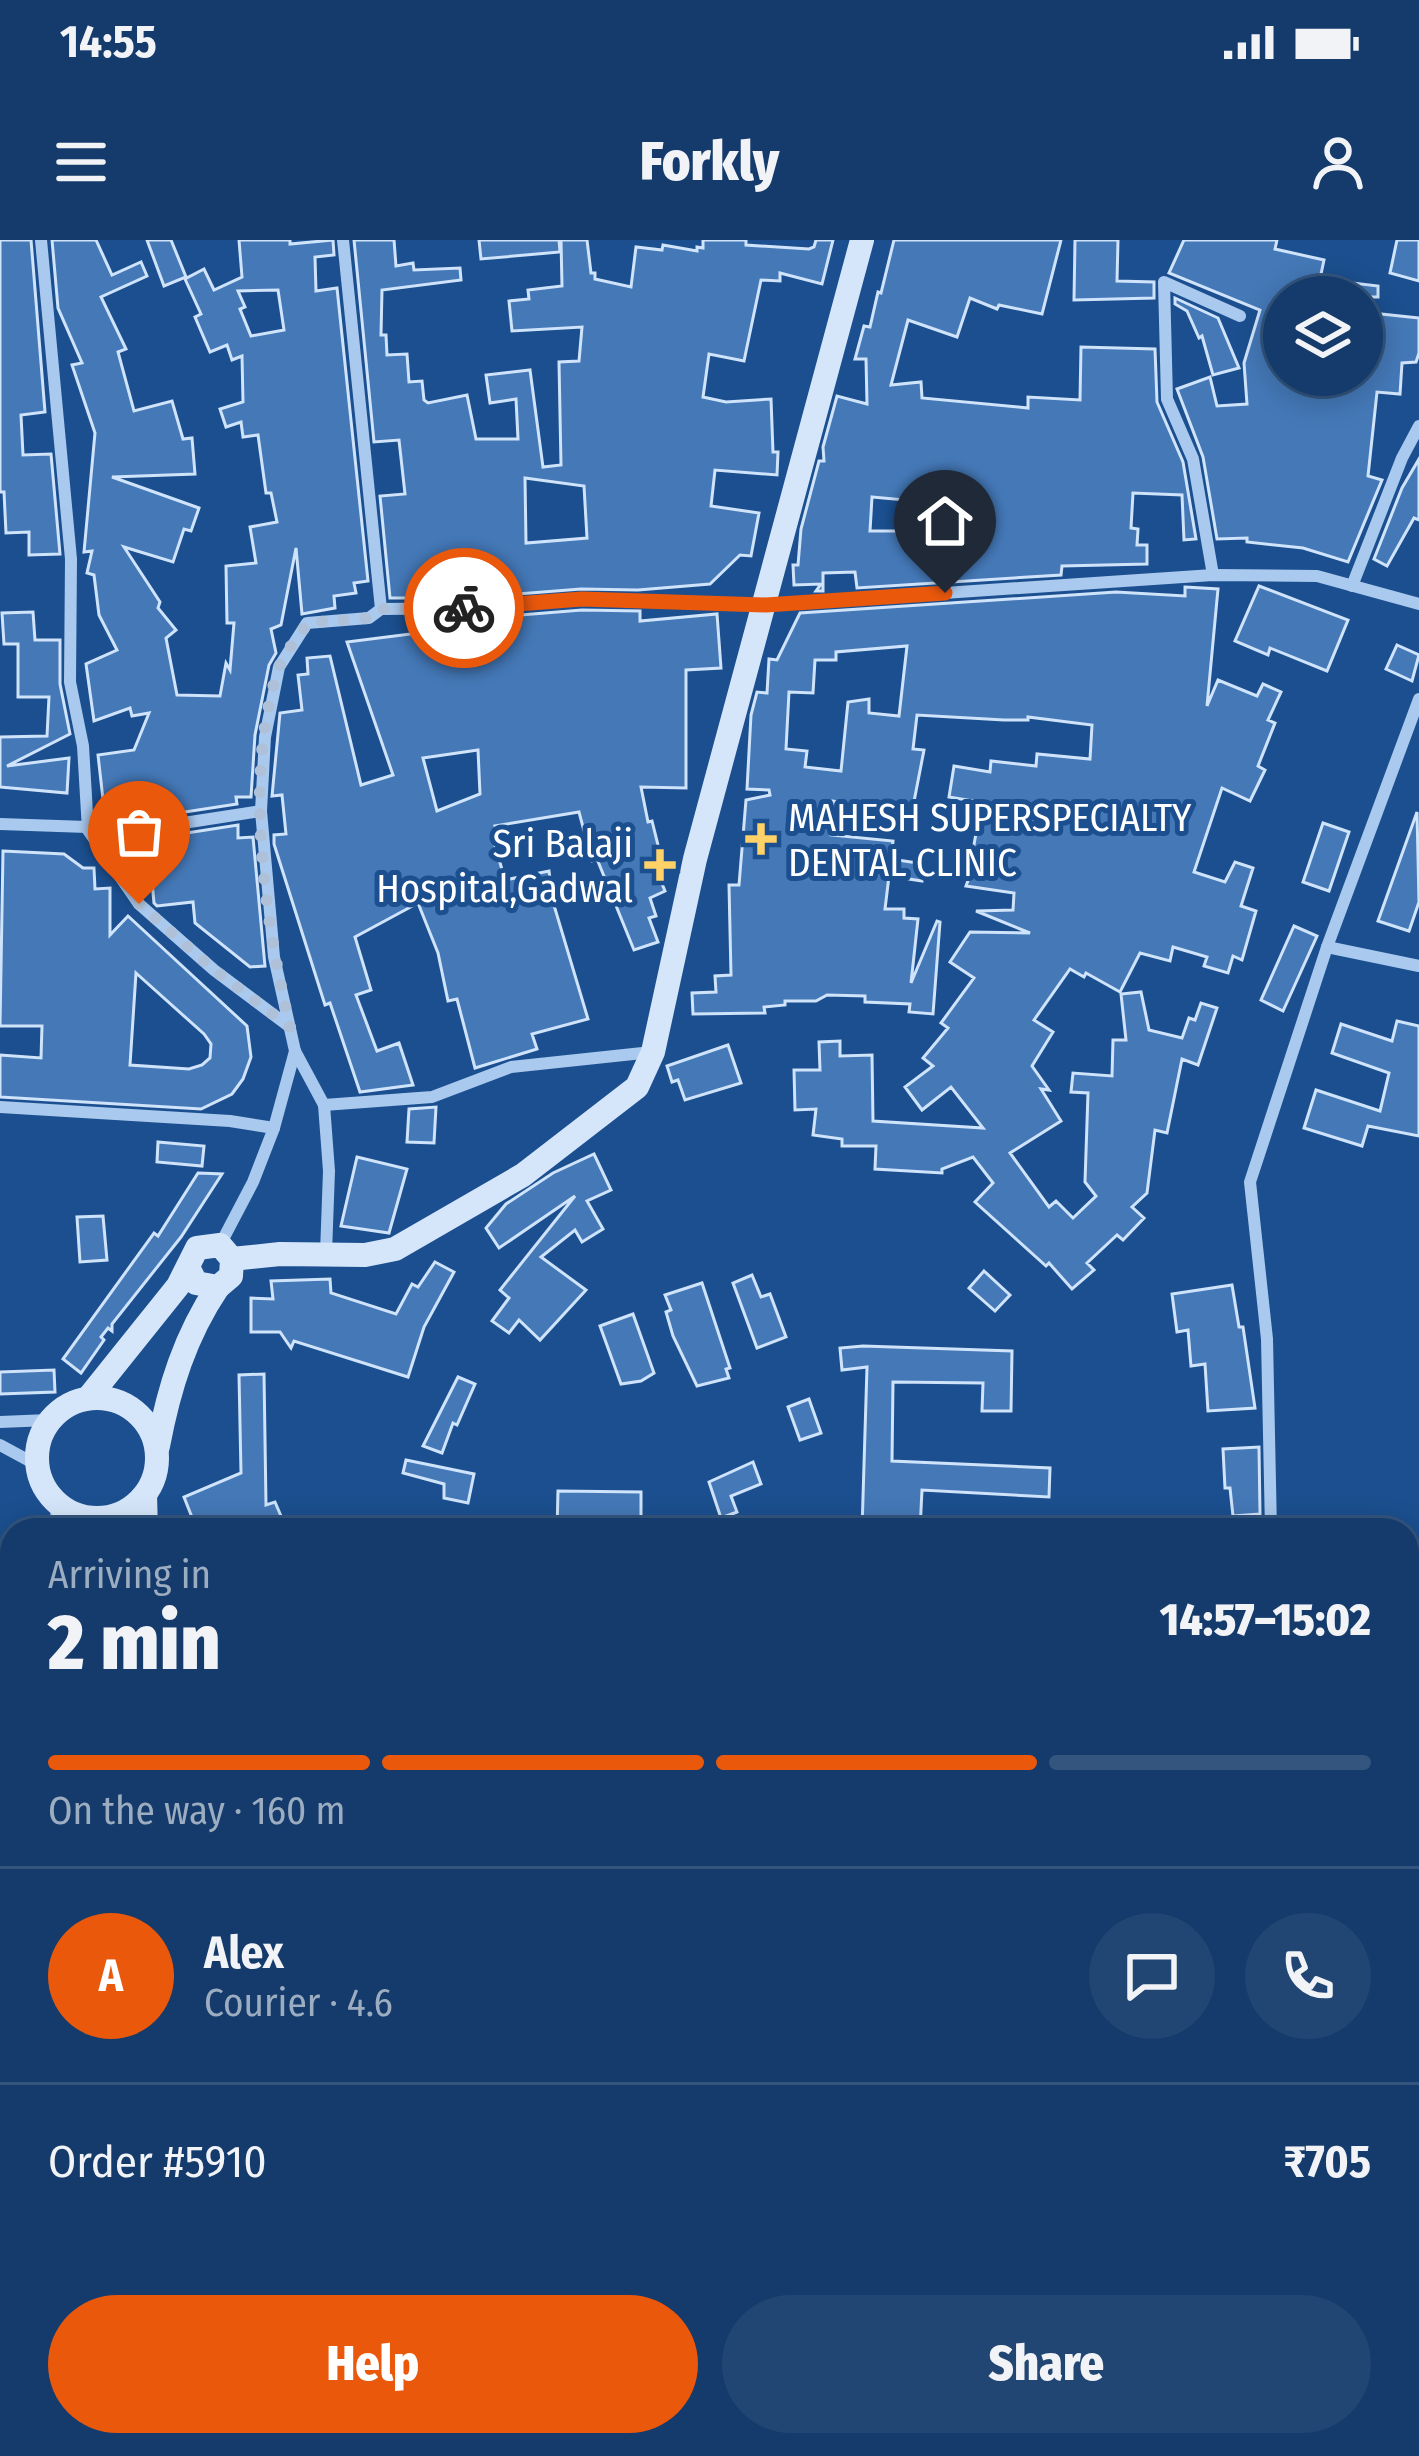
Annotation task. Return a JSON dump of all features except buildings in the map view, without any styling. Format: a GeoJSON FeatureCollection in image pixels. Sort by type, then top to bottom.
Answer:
{"type":"FeatureCollection","features":[{"type":"Feature","properties":{"kind":"main road"},"geometry":{"type":"LineString","coordinates":[[89,1397],[189,1269],[197,1248],[365,1255],[395,1249],[523,1175],[637,1088],[653,1052],[695,859],[862,240]]}},
{"type":"Feature","properties":{"kind":"main road"},"geometry":{"type":"LineString","coordinates":[[107,1518],[127,1511],[145,1496],[156,1474],[169,1386],[198,1316],[231,1276],[226,1252]]}},
{"type":"Feature","properties":{"kind":"main road"},"geometry":{"type":"LineString","coordinates":[[189,1269],[196,1283],[218,1287]]}},
{"type":"Feature","properties":{"kind":"main road"},"geometry":{"type":"LineString","coordinates":[[69,1518],[44,1488],[37,1465],[38,1441],[49,1420],[67,1405],[89,1397],[112,1399],[134,1409],[149,1427],[157,1450]]}},
{"type":"Feature","properties":{"kind":"main road"},"geometry":{"type":"LineString","coordinates":[[145,1496],[146,1518]]}},
{"type":"Feature","properties":{"kind":"street"},"geometry":{"type":"LineString","coordinates":[[41,240],[71,559],[70,682],[83,746],[88,830],[139,904],[214,970],[290,1027]]}},
{"type":"Feature","properties":{"kind":"street"},"geometry":{"type":"LineString","coordinates":[[343,240],[381,609]]}},
{"type":"Feature","properties":{"kind":"street"},"geometry":{"type":"LineString","coordinates":[[1213,575],[1193,459],[1167,399],[1164,282],[1240,316]]}},
{"type":"Feature","properties":{"kind":"street"},"geometry":{"type":"LineString","coordinates":[[1352,586],[1419,426]]}},
{"type":"Feature","properties":{"kind":"street"},"geometry":{"type":"LineString","coordinates":[[326,1253],[329,1171],[324,1105],[296,1051],[274,957],[261,811],[265,737],[279,667],[308,623],[369,618],[381,609],[481,608],[582,599],[766,605],[1213,575],[1317,576],[1419,604]]}},
{"type":"Feature","properties":{"kind":"street"},"geometry":{"type":"LineString","coordinates":[[1271,1518],[1267,1340],[1250,1182],[1328,947],[1419,698]]}},
{"type":"Feature","properties":{"kind":"street"},"geometry":{"type":"LineString","coordinates":[[0,824],[145,829],[261,811]]}},
{"type":"Feature","properties":{"kind":"street"},"geometry":{"type":"LineString","coordinates":[[1328,947],[1419,966]]}},
{"type":"Feature","properties":{"kind":"street"},"geometry":{"type":"LineString","coordinates":[[226,1252],[274,1128],[296,1051]]}},
{"type":"Feature","properties":{"kind":"street"},"geometry":{"type":"LineString","coordinates":[[324,1105],[432,1097],[511,1067],[653,1052]]}},
{"type":"Feature","properties":{"kind":"street"},"geometry":{"type":"LineString","coordinates":[[0,1107],[230,1120],[274,1128]]}},
{"type":"Feature","properties":{"kind":"street"},"geometry":{"type":"LineString","coordinates":[[0,1422],[49,1420]]}},
{"type":"Feature","properties":{"kind":"street"},"geometry":{"type":"LineString","coordinates":[[0,1444],[37,1465]]}},
{"type":"Feature","properties":{"kind":"way so far"},"geometry":{"type":"LineString","coordinates":[[139,904],[214,970],[290,1027],[274,957],[261,811],[265,737],[279,667],[308,623],[369,618],[381,609],[464,608]]}},
{"type":"Feature","properties":{"kind":"place","name":"MAHESH SUPERSPECIALTY DENTAL CLINIC"},"geometry":{"type":"Point","coordinates":[761,839]}},
{"type":"Feature","properties":{"kind":"place","name":"Sri Balaji Hospital,Gadwal"},"geometry":{"type":"Point","coordinates":[660,865]}},
{"type":"Feature","properties":{"kind":"route"},"geometry":{"type":"LineString","coordinates":[[464,608],[582,599],[766,605],[945,593]]}}]}
